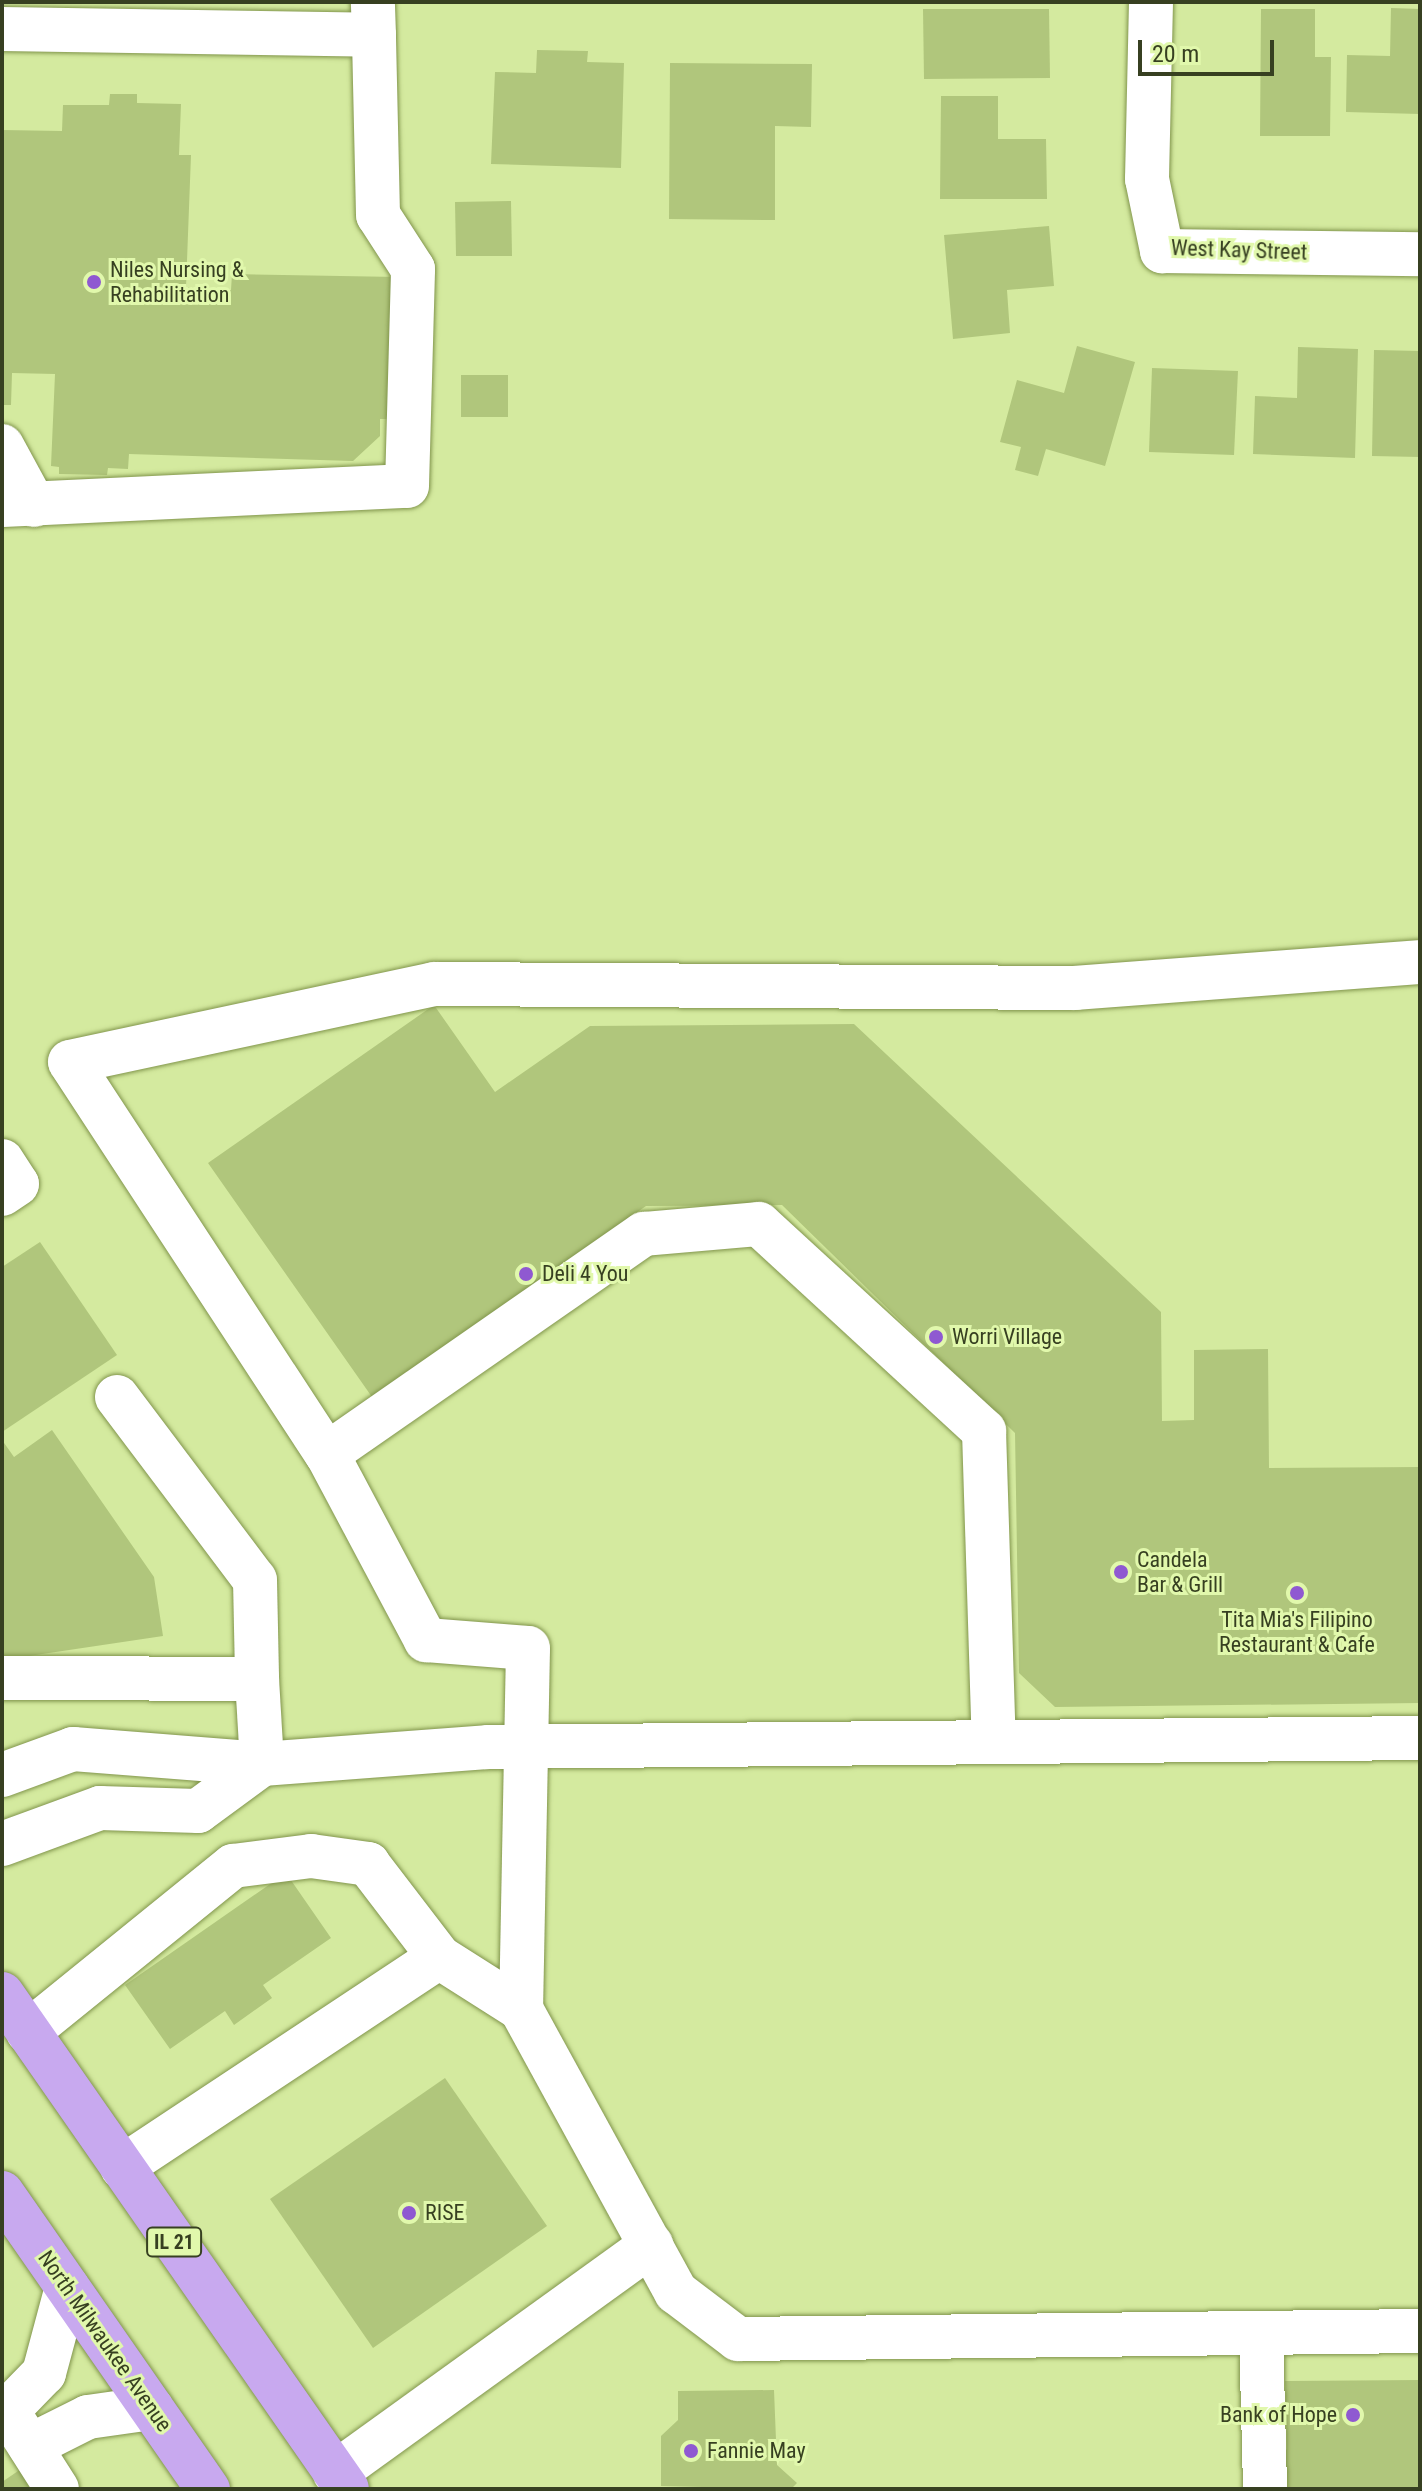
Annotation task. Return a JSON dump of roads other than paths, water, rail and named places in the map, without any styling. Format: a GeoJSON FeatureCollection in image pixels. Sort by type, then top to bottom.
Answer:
{"type":"FeatureCollection","features":[{"type":"Feature","properties":{"kind":"main road","name":"IL 21"},"geometry":{"type":"LineString","coordinates":[[2,1994],[341,2481]]}},
{"type":"Feature","properties":{"kind":"main road","name":"North Milwaukee Avenue"},"geometry":{"type":"LineString","coordinates":[[2,2193],[208,2489]]}},
{"type":"Feature","properties":{"kind":"street","name":"West Kay Street"},"geometry":{"type":"LineString","coordinates":[[1151,2],[1147,179],[1162,251],[1420,254]]}},
{"type":"Feature","properties":{"kind":"street"},"geometry":{"type":"LineString","coordinates":[[2,29],[373,19],[378,215],[413,269],[407,486],[18,505],[2,446]]}},
{"type":"Feature","properties":{"kind":"street"},"geometry":{"type":"LineString","coordinates":[[521,2009],[528,1648],[426,1640],[327,1454],[70,1062],[434,984],[1076,988],[1420,962]]}},
{"type":"Feature","properties":{"kind":"street"},"geometry":{"type":"LineString","coordinates":[[2,1161],[17,1184],[2,1194]]}},
{"type":"Feature","properties":{"kind":"street"},"geometry":{"type":"LineString","coordinates":[[327,1454],[644,1234],[759,1224],[984,1431],[994,1742]]}},
{"type":"Feature","properties":{"kind":"street"},"geometry":{"type":"LineString","coordinates":[[117,1397],[255,1580],[262,1764]]}},
{"type":"Feature","properties":{"kind":"street"},"geometry":{"type":"LineString","coordinates":[[2,1678],[257,1679]]}},
{"type":"Feature","properties":{"kind":"street"},"geometry":{"type":"LineString","coordinates":[[2,1775],[73,1749],[262,1764],[525,1747],[1420,1738]]}},
{"type":"Feature","properties":{"kind":"street"},"geometry":{"type":"LineString","coordinates":[[2,1844],[100,1808],[198,1811],[262,1764]]}},
{"type":"Feature","properties":{"kind":"street"},"geometry":{"type":"LineString","coordinates":[[28,2032],[233,1866],[311,1856],[368,1864],[439,1957],[521,2009],[676,2292],[738,2339],[1420,2331]]}},
{"type":"Feature","properties":{"kind":"street"},"geometry":{"type":"LineString","coordinates":[[122,2167],[439,1957]]}},
{"type":"Feature","properties":{"kind":"street"},"geometry":{"type":"LineString","coordinates":[[341,2481],[651,2245]]}},
{"type":"Feature","properties":{"kind":"street"},"geometry":{"type":"LineString","coordinates":[[13,2421],[44,2373],[67,2287]]}},
{"type":"Feature","properties":{"kind":"street"},"geometry":{"type":"LineString","coordinates":[[1261,2333],[1265,2489]]}},
{"type":"Feature","properties":{"kind":"street"},"geometry":{"type":"LineString","coordinates":[[13,2421],[88,2417],[151,2408]]}},
{"type":"Feature","properties":{"kind":"street"},"geometry":{"type":"LineString","coordinates":[[13,2421],[57,2489]]}},
{"type":"Feature","properties":{"kind":"place","name":"Niles Nursing & Rehabilitation"},"geometry":{"type":"Point","coordinates":[94,282]}},
{"type":"Feature","properties":{"kind":"place","name":"Deli 4 You"},"geometry":{"type":"Point","coordinates":[526,1274]}},
{"type":"Feature","properties":{"kind":"place","name":"Worri Village"},"geometry":{"type":"Point","coordinates":[936,1337]}},
{"type":"Feature","properties":{"kind":"place","name":"Candela Bar & Grill"},"geometry":{"type":"Point","coordinates":[1121,1572]}},
{"type":"Feature","properties":{"kind":"place","name":"Tita Mia's Filipino Restaurant & Cafe"},"geometry":{"type":"Point","coordinates":[1297,1593]}},
{"type":"Feature","properties":{"kind":"place","name":"RISE"},"geometry":{"type":"Point","coordinates":[409,2213]}},
{"type":"Feature","properties":{"kind":"place","name":"Bank of Hope"},"geometry":{"type":"Point","coordinates":[1353,2415]}},
{"type":"Feature","properties":{"kind":"place","name":"Fannie May"},"geometry":{"type":"Point","coordinates":[691,2451]}}]}
